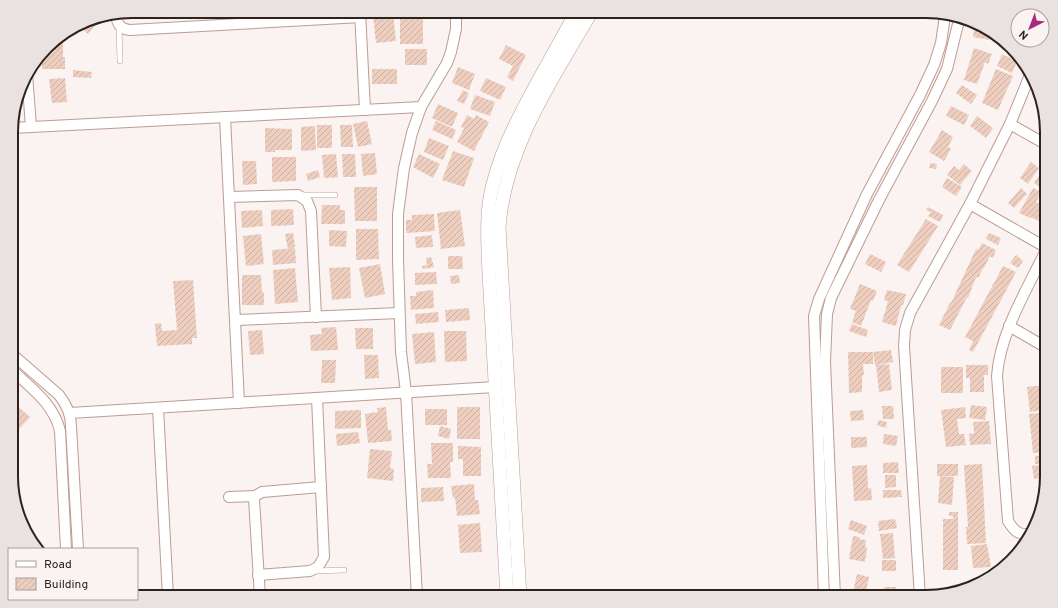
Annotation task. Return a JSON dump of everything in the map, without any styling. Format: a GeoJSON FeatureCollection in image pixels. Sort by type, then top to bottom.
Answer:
{"type":"FeatureCollection","features":[{"type":"Feature","properties":{"kind":"street"},"geometry":{"type":"LineString","coordinates":[[117,19],[119,26],[130,30],[302,18]]}},
{"type":"Feature","properties":{"kind":"street"},"geometry":{"type":"LineString","coordinates":[[360,18],[365,110]]}},
{"type":"Feature","properties":{"kind":"street"},"geometry":{"type":"LineString","coordinates":[[417,590],[406,392],[400,352],[398,237],[401,188],[412,133],[421,107],[447,63],[456,29],[456,18]]}},
{"type":"Feature","properties":{"kind":"street"},"geometry":{"type":"LineString","coordinates":[[519,590],[495,272],[488,230],[489,205],[500,163],[520,116],[573,18]]}},
{"type":"Feature","properties":{"kind":"street"},"geometry":{"type":"LineString","coordinates":[[507,590],[495,387],[495,272],[500,211],[512,164],[532,116],[588,18]]}},
{"type":"Feature","properties":{"kind":"street"},"geometry":{"type":"LineString","coordinates":[[824,590],[814,316],[819,299],[867,194],[920,95],[934,65],[941,43],[944,20]]}},
{"type":"Feature","properties":{"kind":"street"},"geometry":{"type":"LineString","coordinates":[[835,590],[825,362],[827,314],[831,298],[879,200],[932,101],[947,69],[958,23]]}},
{"type":"Feature","properties":{"kind":"street"},"geometry":{"type":"LineString","coordinates":[[920,590],[904,346],[905,330],[910,313],[970,204],[1010,124],[1027,81]]}},
{"type":"Feature","properties":{"kind":"street"},"geometry":{"type":"LineString","coordinates":[[28,87],[31,127]]}},
{"type":"Feature","properties":{"kind":"street"},"geometry":{"type":"LineString","coordinates":[[18,128],[421,107]]}},
{"type":"Feature","properties":{"kind":"street"},"geometry":{"type":"LineString","coordinates":[[225,117],[239,403]]}},
{"type":"Feature","properties":{"kind":"street"},"geometry":{"type":"LineString","coordinates":[[1010,124],[1040,141]]}},
{"type":"Feature","properties":{"kind":"street"},"geometry":{"type":"LineString","coordinates":[[867,194],[879,200]]}},
{"type":"Feature","properties":{"kind":"street"},"geometry":{"type":"LineString","coordinates":[[229,197],[298,195],[307,201],[310,206],[316,316]]}},
{"type":"Feature","properties":{"kind":"street"},"geometry":{"type":"LineString","coordinates":[[970,204],[1040,244]]}},
{"type":"Feature","properties":{"kind":"street"},"geometry":{"type":"LineString","coordinates":[[1024,534],[1014,530],[1008,521],[997,376],[1000,354],[1009,326],[1040,262]]}},
{"type":"Feature","properties":{"kind":"street"},"geometry":{"type":"LineString","coordinates":[[236,320],[399,313]]}},
{"type":"Feature","properties":{"kind":"street"},"geometry":{"type":"LineString","coordinates":[[1009,326],[1040,344]]}},
{"type":"Feature","properties":{"kind":"street"},"geometry":{"type":"LineString","coordinates":[[18,359],[59,395],[70,413],[72,426],[78,548]]}},
{"type":"Feature","properties":{"kind":"street"},"geometry":{"type":"LineString","coordinates":[[18,376],[46,402],[58,423],[60,431],[66,548]]}},
{"type":"Feature","properties":{"kind":"street"},"geometry":{"type":"LineString","coordinates":[[70,413],[495,387]]}},
{"type":"Feature","properties":{"kind":"street"},"geometry":{"type":"LineString","coordinates":[[258,575],[314,570],[321,564],[324,557],[317,398]]}},
{"type":"Feature","properties":{"kind":"street"},"geometry":{"type":"LineString","coordinates":[[158,408],[168,590]]}},
{"type":"Feature","properties":{"kind":"street"},"geometry":{"type":"LineString","coordinates":[[229,497],[255,496],[262,492],[321,487]]}},
{"type":"Feature","properties":{"kind":"street"},"geometry":{"type":"LineString","coordinates":[[255,496],[259,590]]}},
{"type":"Feature","properties":{"kind":"lane"},"geometry":{"type":"LineString","coordinates":[[119,26],[120,61]]}},
{"type":"Feature","properties":{"kind":"lane"},"geometry":{"type":"LineString","coordinates":[[298,195],[335,195]]}},
{"type":"Feature","properties":{"kind":"lane"},"geometry":{"type":"LineString","coordinates":[[310,571],[344,570]]}},
{"type":"Feature","properties":{"kind":"building"},"geometry":{"type":"Polygon","coordinates":[[[373,18],[393,18],[396,41],[376,43],[373,18]]]}},
{"type":"Feature","properties":{"kind":"building"},"geometry":{"type":"Polygon","coordinates":[[[400,18],[423,18],[423,44],[400,44],[400,18]]]}},
{"type":"Feature","properties":{"kind":"building"},"geometry":{"type":"Polygon","coordinates":[[[95,25],[88,34],[83,30],[95,25]]]}},
{"type":"Feature","properties":{"kind":"building"},"geometry":{"type":"Polygon","coordinates":[[[974,29],[990,39],[990,40],[973,37],[974,29]]]}},
{"type":"Feature","properties":{"kind":"building"},"geometry":{"type":"Polygon","coordinates":[[[63,42],[65,69],[42,69],[42,62],[46,57],[63,42]]]}},
{"type":"Feature","properties":{"kind":"building"},"geometry":{"type":"Polygon","coordinates":[[[506,45],[526,55],[513,81],[507,77],[513,66],[499,59],[506,45]]]}},
{"type":"Feature","properties":{"kind":"building"},"geometry":{"type":"Polygon","coordinates":[[[974,48],[992,54],[988,64],[985,62],[977,84],[964,80],[974,48]]]}},
{"type":"Feature","properties":{"kind":"building"},"geometry":{"type":"Polygon","coordinates":[[[405,49],[427,49],[427,65],[405,65],[405,49]]]}},
{"type":"Feature","properties":{"kind":"building"},"geometry":{"type":"Polygon","coordinates":[[[1002,54],[1012,59],[1016,63],[1012,73],[997,66],[1002,54]]]}},
{"type":"Feature","properties":{"kind":"building"},"geometry":{"type":"Polygon","coordinates":[[[458,67],[475,74],[469,90],[452,83],[458,67]]]}},
{"type":"Feature","properties":{"kind":"building"},"geometry":{"type":"Polygon","coordinates":[[[372,69],[397,69],[397,84],[372,84],[372,69]]]}},
{"type":"Feature","properties":{"kind":"building"},"geometry":{"type":"Polygon","coordinates":[[[996,69],[1013,76],[998,110],[982,103],[996,69]]]}},
{"type":"Feature","properties":{"kind":"building"},"geometry":{"type":"Polygon","coordinates":[[[73,70],[92,72],[91,78],[73,77],[73,70]]]}},
{"type":"Feature","properties":{"kind":"building"},"geometry":{"type":"Polygon","coordinates":[[[65,78],[67,102],[52,103],[49,79],[65,78]]]}},
{"type":"Feature","properties":{"kind":"building"},"geometry":{"type":"Polygon","coordinates":[[[486,78],[506,87],[500,100],[480,91],[486,78]]]}},
{"type":"Feature","properties":{"kind":"building"},"geometry":{"type":"Polygon","coordinates":[[[962,85],[977,95],[971,104],[956,93],[962,85]]]}},
{"type":"Feature","properties":{"kind":"building"},"geometry":{"type":"Polygon","coordinates":[[[463,90],[469,93],[464,104],[457,101],[463,90]]]}},
{"type":"Feature","properties":{"kind":"building"},"geometry":{"type":"Polygon","coordinates":[[[475,95],[495,102],[490,116],[470,109],[475,95]]]}},
{"type":"Feature","properties":{"kind":"building"},"geometry":{"type":"Polygon","coordinates":[[[438,104],[458,113],[452,127],[432,118],[438,104]]]}},
{"type":"Feature","properties":{"kind":"building"},"geometry":{"type":"Polygon","coordinates":[[[951,106],[969,115],[964,125],[946,116],[951,106]]]}},
{"type":"Feature","properties":{"kind":"building"},"geometry":{"type":"Polygon","coordinates":[[[467,115],[474,119],[476,115],[489,122],[474,151],[457,142],[464,128],[461,127],[467,115]]]}},
{"type":"Feature","properties":{"kind":"building"},"geometry":{"type":"Polygon","coordinates":[[[977,116],[993,128],[986,138],[970,126],[977,116]]]}},
{"type":"Feature","properties":{"kind":"building"},"geometry":{"type":"Polygon","coordinates":[[[367,121],[372,144],[358,147],[353,124],[367,121]]]}},
{"type":"Feature","properties":{"kind":"building"},"geometry":{"type":"Polygon","coordinates":[[[436,121],[456,130],[452,139],[432,130],[436,121]]]}},
{"type":"Feature","properties":{"kind":"building"},"geometry":{"type":"Polygon","coordinates":[[[317,125],[332,125],[332,148],[317,148],[317,125]]]}},
{"type":"Feature","properties":{"kind":"building"},"geometry":{"type":"Polygon","coordinates":[[[340,125],[352,125],[353,147],[341,147],[340,125]]]}},
{"type":"Feature","properties":{"kind":"building"},"geometry":{"type":"Polygon","coordinates":[[[315,126],[316,150],[301,151],[301,127],[315,126]]]}},
{"type":"Feature","properties":{"kind":"building"},"geometry":{"type":"Polygon","coordinates":[[[265,128],[292,129],[292,150],[275,150],[275,152],[265,152],[265,128]]]}},
{"type":"Feature","properties":{"kind":"building"},"geometry":{"type":"Polygon","coordinates":[[[942,130],[953,137],[948,147],[951,149],[944,161],[929,152],[942,130]]]}},
{"type":"Feature","properties":{"kind":"building"},"geometry":{"type":"Polygon","coordinates":[[[429,138],[449,146],[443,160],[424,152],[429,138]]]}},
{"type":"Feature","properties":{"kind":"building"},"geometry":{"type":"Polygon","coordinates":[[[453,151],[474,158],[464,187],[442,180],[453,151]]]}},
{"type":"Feature","properties":{"kind":"building"},"geometry":{"type":"Polygon","coordinates":[[[375,153],[377,174],[363,176],[361,154],[375,153]]]}},
{"type":"Feature","properties":{"kind":"building"},"geometry":{"type":"Polygon","coordinates":[[[336,154],[338,177],[324,178],[322,155],[336,154]]]}},
{"type":"Feature","properties":{"kind":"building"},"geometry":{"type":"Polygon","coordinates":[[[342,154],[355,154],[356,177],[343,177],[342,154]]]}},
{"type":"Feature","properties":{"kind":"building"},"geometry":{"type":"Polygon","coordinates":[[[419,154],[440,164],[433,178],[413,167],[419,154]]]}},
{"type":"Feature","properties":{"kind":"building"},"geometry":{"type":"Polygon","coordinates":[[[272,157],[296,157],[296,181],[272,182],[272,157]]]}},
{"type":"Feature","properties":{"kind":"building"},"geometry":{"type":"Polygon","coordinates":[[[242,161],[256,161],[257,184],[243,185],[242,161]]]}},
{"type":"Feature","properties":{"kind":"building"},"geometry":{"type":"Polygon","coordinates":[[[1031,162],[1039,168],[1028,184],[1020,178],[1031,162]]]}},
{"type":"Feature","properties":{"kind":"building"},"geometry":{"type":"Polygon","coordinates":[[[930,163],[937,164],[936,169],[929,168],[930,163]]]}},
{"type":"Feature","properties":{"kind":"building"},"geometry":{"type":"Polygon","coordinates":[[[964,164],[972,171],[960,185],[947,175],[954,166],[959,170],[964,164]]]}},
{"type":"Feature","properties":{"kind":"building"},"geometry":{"type":"Polygon","coordinates":[[[318,170],[320,177],[308,181],[306,174],[318,170]]]}},
{"type":"Feature","properties":{"kind":"building"},"geometry":{"type":"Polygon","coordinates":[[[1040,174],[1040,187],[1034,183],[1040,174]]]}},
{"type":"Feature","properties":{"kind":"building"},"geometry":{"type":"Polygon","coordinates":[[[947,178],[962,187],[956,196],[942,187],[947,178]]]}},
{"type":"Feature","properties":{"kind":"building"},"geometry":{"type":"Polygon","coordinates":[[[354,187],[377,187],[377,221],[355,221],[354,187]]]}},
{"type":"Feature","properties":{"kind":"building"},"geometry":{"type":"Polygon","coordinates":[[[1021,188],[1027,194],[1014,208],[1008,203],[1021,188]]]}},
{"type":"Feature","properties":{"kind":"building"},"geometry":{"type":"Polygon","coordinates":[[[1033,188],[1040,192],[1036,202],[1040,204],[1040,222],[1019,213],[1033,188]]]}},
{"type":"Feature","properties":{"kind":"building"},"geometry":{"type":"Polygon","coordinates":[[[322,205],[340,205],[340,210],[345,210],[345,224],[321,224],[322,205]]]}},
{"type":"Feature","properties":{"kind":"building"},"geometry":{"type":"Polygon","coordinates":[[[928,207],[943,215],[940,222],[928,216],[931,212],[926,210],[928,207]]]}},
{"type":"Feature","properties":{"kind":"building"},"geometry":{"type":"Polygon","coordinates":[[[293,209],[294,225],[271,226],[271,210],[293,209]]]}},
{"type":"Feature","properties":{"kind":"building"},"geometry":{"type":"Polygon","coordinates":[[[262,210],[263,226],[242,228],[241,211],[262,210]]]}},
{"type":"Feature","properties":{"kind":"building"},"geometry":{"type":"Polygon","coordinates":[[[460,210],[465,246],[441,249],[437,213],[460,210]]]}},
{"type":"Feature","properties":{"kind":"building"},"geometry":{"type":"Polygon","coordinates":[[[434,214],[435,231],[406,233],[406,220],[412,220],[412,215],[434,214]]]}},
{"type":"Feature","properties":{"kind":"building"},"geometry":{"type":"Polygon","coordinates":[[[926,219],[938,226],[909,272],[897,265],[926,219]]]}},
{"type":"Feature","properties":{"kind":"building"},"geometry":{"type":"Polygon","coordinates":[[[356,229],[378,229],[379,259],[356,260],[356,229]]]}},
{"type":"Feature","properties":{"kind":"building"},"geometry":{"type":"Polygon","coordinates":[[[329,230],[347,231],[346,247],[329,246],[329,230]]]}},
{"type":"Feature","properties":{"kind":"building"},"geometry":{"type":"Polygon","coordinates":[[[293,233],[295,247],[288,249],[285,234],[293,233]]]}},
{"type":"Feature","properties":{"kind":"building"},"geometry":{"type":"Polygon","coordinates":[[[989,233],[1001,238],[998,245],[986,239],[989,233]]]}},
{"type":"Feature","properties":{"kind":"building"},"geometry":{"type":"Polygon","coordinates":[[[261,234],[264,264],[246,266],[243,236],[261,234]]]}},
{"type":"Feature","properties":{"kind":"building"},"geometry":{"type":"Polygon","coordinates":[[[432,235],[433,247],[416,248],[415,237],[432,235]]]}},
{"type":"Feature","properties":{"kind":"building"},"geometry":{"type":"Polygon","coordinates":[[[982,243],[996,250],[993,258],[990,256],[978,278],[976,277],[968,298],[967,297],[950,330],[939,325],[976,249],[978,250],[982,243]]]}},
{"type":"Feature","properties":{"kind":"building"},"geometry":{"type":"Polygon","coordinates":[[[295,248],[296,263],[273,265],[272,250],[295,248]]]}},
{"type":"Feature","properties":{"kind":"building"},"geometry":{"type":"Polygon","coordinates":[[[870,254],[886,262],[881,272],[865,264],[870,254]]]}},
{"type":"Feature","properties":{"kind":"building"},"geometry":{"type":"Polygon","coordinates":[[[1016,255],[1023,261],[1018,268],[1010,263],[1016,255]]]}},
{"type":"Feature","properties":{"kind":"building"},"geometry":{"type":"Polygon","coordinates":[[[448,256],[462,256],[463,269],[448,269],[448,256]]]}},
{"type":"Feature","properties":{"kind":"building"},"geometry":{"type":"Polygon","coordinates":[[[431,257],[434,267],[423,269],[422,266],[427,265],[426,258],[431,257]]]}},
{"type":"Feature","properties":{"kind":"building"},"geometry":{"type":"Polygon","coordinates":[[[380,264],[385,294],[365,298],[359,268],[380,264]]]}},
{"type":"Feature","properties":{"kind":"building"},"geometry":{"type":"Polygon","coordinates":[[[1003,266],[1016,272],[973,352],[969,350],[973,341],[965,337],[1003,266]]]}},
{"type":"Feature","properties":{"kind":"building"},"geometry":{"type":"Polygon","coordinates":[[[350,267],[351,298],[332,300],[329,268],[350,267]]]}},
{"type":"Feature","properties":{"kind":"building"},"geometry":{"type":"Polygon","coordinates":[[[295,268],[298,302],[275,304],[273,270],[295,268]]]}},
{"type":"Feature","properties":{"kind":"building"},"geometry":{"type":"Polygon","coordinates":[[[436,272],[437,284],[415,285],[415,273],[436,272]]]}},
{"type":"Feature","properties":{"kind":"building"},"geometry":{"type":"Polygon","coordinates":[[[242,275],[261,275],[262,292],[264,292],[264,305],[242,305],[242,275]]]}},
{"type":"Feature","properties":{"kind":"building"},"geometry":{"type":"Polygon","coordinates":[[[459,275],[460,283],[451,284],[450,276],[459,275]]]}},
{"type":"Feature","properties":{"kind":"building"},"geometry":{"type":"Polygon","coordinates":[[[193,280],[197,338],[192,338],[192,344],[157,346],[155,324],[161,323],[162,331],[177,330],[173,281],[193,280]]]}},
{"type":"Feature","properties":{"kind":"building"},"geometry":{"type":"Polygon","coordinates":[[[860,284],[877,291],[873,301],[871,300],[861,326],[852,322],[856,311],[850,309],[860,284]]]}},
{"type":"Feature","properties":{"kind":"building"},"geometry":{"type":"Polygon","coordinates":[[[433,290],[434,308],[411,310],[410,296],[416,296],[416,292],[433,290]]]}},
{"type":"Feature","properties":{"kind":"building"},"geometry":{"type":"Polygon","coordinates":[[[887,290],[906,294],[903,305],[901,305],[896,326],[882,322],[888,301],[884,300],[887,290]]]}},
{"type":"Feature","properties":{"kind":"building"},"geometry":{"type":"Polygon","coordinates":[[[469,308],[470,320],[446,322],[445,310],[469,308]]]}},
{"type":"Feature","properties":{"kind":"building"},"geometry":{"type":"Polygon","coordinates":[[[438,312],[439,322],[416,324],[415,314],[438,312]]]}},
{"type":"Feature","properties":{"kind":"building"},"geometry":{"type":"Polygon","coordinates":[[[852,324],[868,330],[866,337],[849,331],[852,324]]]}},
{"type":"Feature","properties":{"kind":"building"},"geometry":{"type":"Polygon","coordinates":[[[336,327],[338,350],[311,351],[310,335],[322,334],[321,328],[336,327]]]}},
{"type":"Feature","properties":{"kind":"building"},"geometry":{"type":"Polygon","coordinates":[[[355,328],[373,328],[373,349],[356,349],[355,328]]]}},
{"type":"Feature","properties":{"kind":"building"},"geometry":{"type":"Polygon","coordinates":[[[262,330],[264,354],[250,355],[248,331],[262,330]]]}},
{"type":"Feature","properties":{"kind":"building"},"geometry":{"type":"Polygon","coordinates":[[[444,331],[466,331],[467,361],[445,362],[444,331]]]}},
{"type":"Feature","properties":{"kind":"building"},"geometry":{"type":"Polygon","coordinates":[[[434,332],[436,362],[415,364],[412,334],[434,332]]]}},
{"type":"Feature","properties":{"kind":"building"},"geometry":{"type":"Polygon","coordinates":[[[891,350],[893,362],[875,365],[873,352],[891,350]]]}},
{"type":"Feature","properties":{"kind":"building"},"geometry":{"type":"Polygon","coordinates":[[[848,352],[873,352],[873,364],[863,364],[864,375],[862,375],[862,392],[849,393],[848,352]]]}},
{"type":"Feature","properties":{"kind":"building"},"geometry":{"type":"Polygon","coordinates":[[[364,355],[378,355],[379,378],[365,379],[364,355]]]}},
{"type":"Feature","properties":{"kind":"building"},"geometry":{"type":"Polygon","coordinates":[[[322,360],[336,360],[335,383],[321,383],[322,360]]]}},
{"type":"Feature","properties":{"kind":"building"},"geometry":{"type":"Polygon","coordinates":[[[889,364],[892,390],[879,392],[876,365],[889,364]]]}},
{"type":"Feature","properties":{"kind":"building"},"geometry":{"type":"Polygon","coordinates":[[[966,365],[988,365],[988,375],[984,375],[984,392],[970,392],[970,378],[966,378],[966,365]]]}},
{"type":"Feature","properties":{"kind":"building"},"geometry":{"type":"Polygon","coordinates":[[[941,367],[963,367],[963,393],[941,393],[941,367]]]}},
{"type":"Feature","properties":{"kind":"building"},"geometry":{"type":"Polygon","coordinates":[[[1040,386],[1040,411],[1030,412],[1027,387],[1040,386]]]}},
{"type":"Feature","properties":{"kind":"building"},"geometry":{"type":"Polygon","coordinates":[[[971,405],[987,407],[985,420],[969,418],[971,405]]]}},
{"type":"Feature","properties":{"kind":"building"},"geometry":{"type":"Polygon","coordinates":[[[18,406],[30,417],[18,430],[18,406]]]}},
{"type":"Feature","properties":{"kind":"building"},"geometry":{"type":"Polygon","coordinates":[[[882,406],[893,406],[894,419],[883,419],[882,406]]]}},
{"type":"Feature","properties":{"kind":"building"},"geometry":{"type":"Polygon","coordinates":[[[386,407],[388,430],[391,430],[392,441],[368,443],[365,414],[378,412],[377,408],[386,407]]]}},
{"type":"Feature","properties":{"kind":"building"},"geometry":{"type":"Polygon","coordinates":[[[457,407],[480,407],[480,439],[457,439],[457,407]]]}},
{"type":"Feature","properties":{"kind":"building"},"geometry":{"type":"Polygon","coordinates":[[[965,407],[966,418],[957,419],[959,434],[964,434],[966,445],[946,447],[941,410],[965,407]]]}},
{"type":"Feature","properties":{"kind":"building"},"geometry":{"type":"Polygon","coordinates":[[[425,409],[447,409],[447,425],[425,425],[425,409]]]}},
{"type":"Feature","properties":{"kind":"building"},"geometry":{"type":"Polygon","coordinates":[[[361,410],[361,428],[335,429],[335,411],[361,410]]]}},
{"type":"Feature","properties":{"kind":"building"},"geometry":{"type":"Polygon","coordinates":[[[863,410],[864,420],[851,421],[850,411],[863,410]]]}},
{"type":"Feature","properties":{"kind":"building"},"geometry":{"type":"Polygon","coordinates":[[[1040,413],[1040,452],[1033,453],[1029,414],[1040,413]]]}},
{"type":"Feature","properties":{"kind":"building"},"geometry":{"type":"Polygon","coordinates":[[[879,420],[887,422],[886,428],[877,425],[879,420]]]}},
{"type":"Feature","properties":{"kind":"building"},"geometry":{"type":"Polygon","coordinates":[[[989,421],[991,444],[970,445],[969,434],[974,433],[973,422],[989,421]]]}},
{"type":"Feature","properties":{"kind":"building"},"geometry":{"type":"Polygon","coordinates":[[[440,426],[451,429],[449,439],[438,436],[440,426]]]}},
{"type":"Feature","properties":{"kind":"building"},"geometry":{"type":"Polygon","coordinates":[[[358,432],[360,443],[337,446],[336,434],[358,432]]]}},
{"type":"Feature","properties":{"kind":"building"},"geometry":{"type":"Polygon","coordinates":[[[884,434],[898,436],[896,446],[883,444],[884,434]]]}},
{"type":"Feature","properties":{"kind":"building"},"geometry":{"type":"Polygon","coordinates":[[[851,437],[867,437],[867,447],[851,448],[851,437]]]}},
{"type":"Feature","properties":{"kind":"building"},"geometry":{"type":"Polygon","coordinates":[[[431,443],[453,443],[453,462],[450,462],[451,478],[428,478],[427,464],[432,464],[431,443]]]}},
{"type":"Feature","properties":{"kind":"building"},"geometry":{"type":"Polygon","coordinates":[[[458,446],[481,447],[481,476],[463,476],[463,459],[458,459],[458,446]]]}},
{"type":"Feature","properties":{"kind":"building"},"geometry":{"type":"Polygon","coordinates":[[[370,449],[392,451],[390,468],[394,469],[393,481],[367,478],[370,449]]]}},
{"type":"Feature","properties":{"kind":"building"},"geometry":{"type":"Polygon","coordinates":[[[1035,456],[1040,456],[1040,464],[1035,464],[1035,456]]]}},
{"type":"Feature","properties":{"kind":"building"},"geometry":{"type":"Polygon","coordinates":[[[898,462],[899,473],[883,473],[883,463],[898,462]]]}},
{"type":"Feature","properties":{"kind":"building"},"geometry":{"type":"Polygon","coordinates":[[[937,464],[958,464],[958,476],[937,476],[937,464]]]}},
{"type":"Feature","properties":{"kind":"building"},"geometry":{"type":"Polygon","coordinates":[[[982,464],[986,543],[967,544],[966,527],[968,527],[964,465],[982,464]]]}},
{"type":"Feature","properties":{"kind":"building"},"geometry":{"type":"Polygon","coordinates":[[[867,465],[868,489],[871,488],[872,500],[854,501],[852,466],[867,465]]]}},
{"type":"Feature","properties":{"kind":"building"},"geometry":{"type":"Polygon","coordinates":[[[1040,465],[1040,478],[1034,479],[1032,466],[1040,465]]]}},
{"type":"Feature","properties":{"kind":"building"},"geometry":{"type":"Polygon","coordinates":[[[885,475],[896,475],[896,487],[885,488],[885,475]]]}},
{"type":"Feature","properties":{"kind":"building"},"geometry":{"type":"Polygon","coordinates":[[[940,476],[954,477],[952,505],[938,503],[940,476]]]}},
{"type":"Feature","properties":{"kind":"building"},"geometry":{"type":"Polygon","coordinates":[[[474,484],[475,500],[478,500],[480,514],[457,516],[455,498],[453,498],[451,486],[474,484]]]}},
{"type":"Feature","properties":{"kind":"building"},"geometry":{"type":"Polygon","coordinates":[[[443,487],[444,501],[421,502],[421,488],[443,487]]]}},
{"type":"Feature","properties":{"kind":"building"},"geometry":{"type":"Polygon","coordinates":[[[883,490],[901,490],[902,497],[883,498],[883,490]]]}},
{"type":"Feature","properties":{"kind":"building"},"geometry":{"type":"Polygon","coordinates":[[[949,512],[958,512],[958,570],[943,570],[943,519],[953,519],[953,516],[949,516],[949,512]]]}},
{"type":"Feature","properties":{"kind":"building"},"geometry":{"type":"Polygon","coordinates":[[[895,519],[897,528],[879,531],[878,521],[895,519]]]}},
{"type":"Feature","properties":{"kind":"building"},"geometry":{"type":"Polygon","coordinates":[[[851,520],[867,526],[864,535],[848,529],[851,520]]]}},
{"type":"Feature","properties":{"kind":"building"},"geometry":{"type":"Polygon","coordinates":[[[480,523],[482,552],[460,553],[458,525],[480,523]]]}},
{"type":"Feature","properties":{"kind":"building"},"geometry":{"type":"Polygon","coordinates":[[[893,533],[895,558],[883,559],[880,534],[893,533]]]}},
{"type":"Feature","properties":{"kind":"building"},"geometry":{"type":"Polygon","coordinates":[[[853,536],[866,540],[865,547],[867,547],[865,562],[849,559],[853,536]]]}},
{"type":"Feature","properties":{"kind":"building"},"geometry":{"type":"Polygon","coordinates":[[[987,544],[991,567],[973,568],[971,546],[987,544]]]}},
{"type":"Feature","properties":{"kind":"building"},"geometry":{"type":"Polygon","coordinates":[[[882,560],[896,560],[896,571],[882,571],[882,560]]]}},
{"type":"Feature","properties":{"kind":"building"},"geometry":{"type":"Polygon","coordinates":[[[857,574],[869,577],[866,590],[854,590],[857,574]]]}},
{"type":"Feature","properties":{"kind":"building"},"geometry":{"type":"Polygon","coordinates":[[[884,587],[896,587],[896,590],[884,590],[884,587]]]}}]}
